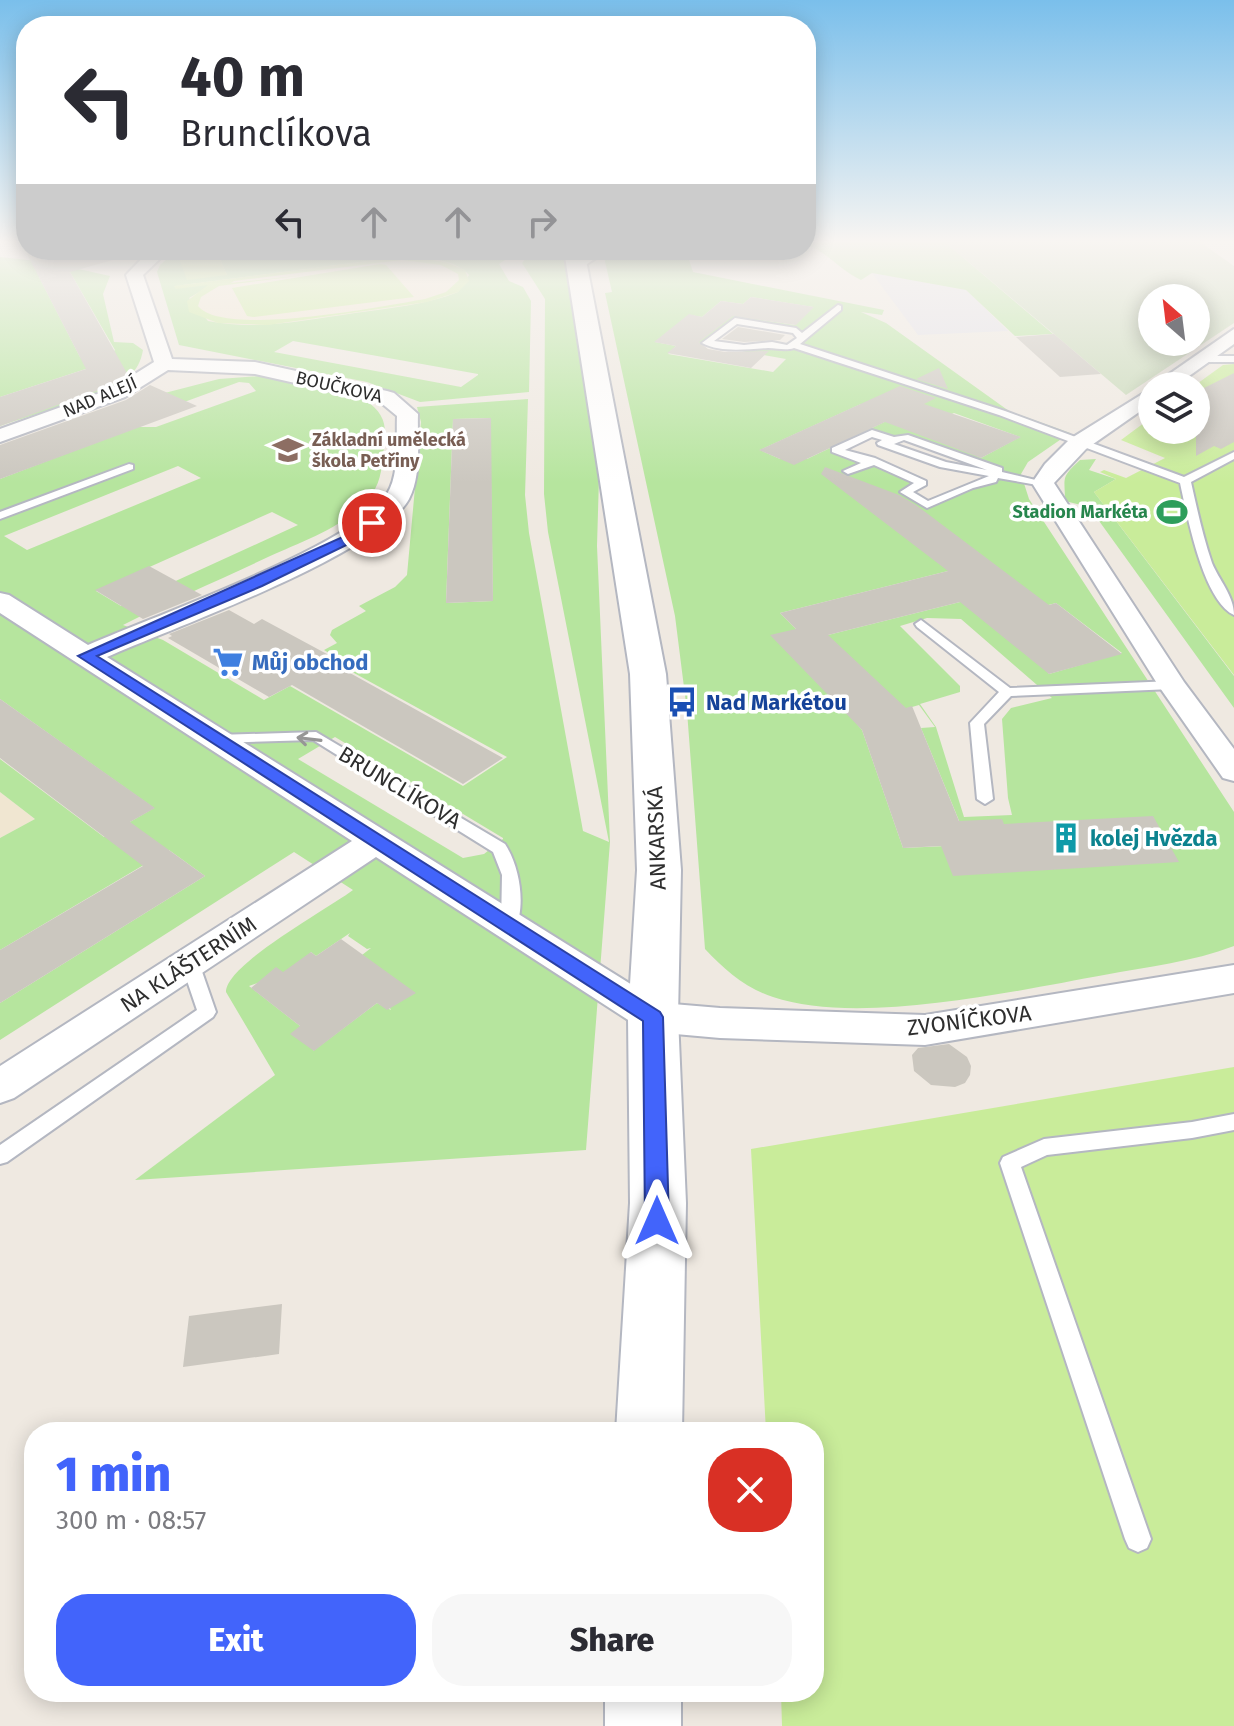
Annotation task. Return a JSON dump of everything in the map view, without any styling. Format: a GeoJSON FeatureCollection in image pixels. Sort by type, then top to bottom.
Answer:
{"type":"FeatureCollection","features":[{"type":"Feature","properties":{"kind":"street","name":"NAD ALEJÍ"},"geometry":{"type":"LineString","coordinates":[[0,436],[118,393],[164,364],[150,323]]}},
{"type":"Feature","properties":{"kind":"street","name":"ANKARSKÁ"},"geometry":{"type":"LineString","coordinates":[[595,323],[648,674],[659,870],[653,1017],[658,1203],[649,1422]]}},
{"type":"Feature","properties":{"kind":"street"},"geometry":{"type":"LineString","coordinates":[[1182,372],[1200,359],[1230,346]]}},
{"type":"Feature","properties":{"kind":"street","name":"BOUČKOVA"},"geometry":{"type":"LineString","coordinates":[[86,656],[257,583],[358,535],[396,500],[405,475],[408,414],[387,397],[255,368],[164,364]]}},
{"type":"Feature","properties":{"kind":"street"},"geometry":{"type":"LineString","coordinates":[[1138,404],[1053,465],[1043,483],[1172,685],[1234,771]]}},
{"type":"Feature","properties":{"kind":"street"},"geometry":{"type":"LineString","coordinates":[[2,604],[653,1017]]}},
{"type":"Feature","properties":{"kind":"street","name":"NA KLÁŠTERNÍM"},"geometry":{"type":"LineString","coordinates":[[0,1087],[376,841]]}},
{"type":"Feature","properties":{"kind":"street","name":"ZVONÍČKOVA"},"geometry":{"type":"LineString","coordinates":[[653,1017],[720,1023],[925,1030],[1234,979]]}},
{"type":"Feature","properties":{"kind":"street"},"geometry":{"type":"LineString","coordinates":[[643,1702],[643,1726]]}},
{"type":"Feature","properties":{"kind":"lane"},"geometry":{"type":"LineString","coordinates":[[733,323],[706,343],[755,348],[798,342],[1185,481],[1234,455]]}},
{"type":"Feature","properties":{"kind":"lane"},"geometry":{"type":"LineString","coordinates":[[744,323],[796,331],[798,342]]}},
{"type":"Feature","properties":{"kind":"lane"},"geometry":{"type":"LineString","coordinates":[[798,342],[821,323]]}},
{"type":"Feature","properties":{"kind":"lane"},"geometry":{"type":"LineString","coordinates":[[872,433],[894,441],[904,437],[998,470],[992,480],[969,486],[927,505],[905,492],[922,483],[875,461],[866,461],[836,450],[872,433]]}},
{"type":"Feature","properties":{"kind":"lane"},"geometry":{"type":"LineString","coordinates":[[878,442],[944,465],[1043,483]]}},
{"type":"Feature","properties":{"kind":"lane"},"geometry":{"type":"LineString","coordinates":[[848,471],[875,461]]}},
{"type":"Feature","properties":{"kind":"lane"},"geometry":{"type":"LineString","coordinates":[[0,516],[129,467]]}},
{"type":"Feature","properties":{"kind":"lane"},"geometry":{"type":"LineString","coordinates":[[1185,481],[1207,566],[1222,597],[1234,611]]}},
{"type":"Feature","properties":{"kind":"lane"},"geometry":{"type":"LineString","coordinates":[[921,624],[1007,692],[1172,685]]}},
{"type":"Feature","properties":{"kind":"lane"},"geometry":{"type":"LineString","coordinates":[[985,799],[977,723],[1007,692]]}},
{"type":"Feature","properties":{"kind":"lane","name":"BRUNCLÍKOVA"},"geometry":{"type":"LineString","coordinates":[[217,740],[316,736],[499,848],[506,858],[510,887],[509,926]]}},
{"type":"Feature","properties":{"kind":"lane"},"geometry":{"type":"LineString","coordinates":[[0,1156],[207,1012],[190,963]]}},
{"type":"Feature","properties":{"kind":"lane"},"geometry":{"type":"LineString","coordinates":[[1138,1539],[1010,1163],[1044,1147],[1192,1130],[1234,1122]]}},
{"type":"Feature","properties":{"kind":"shaded area"},"geometry":{"type":"Polygon","coordinates":[[[186,323],[343,323],[197,341],[186,323]]]}},
{"type":"Feature","properties":{"kind":"shaded area"},"geometry":{"type":"Polygon","coordinates":[[[909,323],[999,323],[1008,331],[918,335],[909,323]]]}},
{"type":"Feature","properties":{"kind":"shaded area"},"geometry":{"type":"Polygon","coordinates":[[[0,792],[35,819],[0,838],[0,792]]]}},
{"type":"Feature","properties":{"kind":"green space"},"geometry":{"type":"Polygon","coordinates":[[[0,323],[62,323],[80,357],[115,350],[99,323],[110,323],[114,342],[133,343],[143,350],[134,371],[116,385],[0,426],[0,414],[101,364],[0,397],[0,323]]]}},
{"type":"Feature","properties":{"kind":"green space"},"geometry":{"type":"Polygon","coordinates":[[[172,323],[263,325],[531,323],[529,392],[420,402],[367,382],[179,345],[172,323]],[[293,341],[274,352],[461,387],[478,374],[293,341]]]}},
{"type":"Feature","properties":{"kind":"green space"},"geometry":{"type":"Polygon","coordinates":[[[217,323],[285,323],[268,325],[217,323]]]}},
{"type":"Feature","properties":{"kind":"green space"},"geometry":{"type":"Polygon","coordinates":[[[545,323],[574,323],[599,478],[597,546],[610,842],[586,1150],[135,1180],[275,1075],[226,992],[230,980],[260,952],[353,890],[294,852],[0,1040],[0,1003],[205,876],[169,850],[0,950],[0,838],[35,819],[0,792],[0,759],[104,837],[154,808],[0,699],[0,479],[136,427],[156,427],[256,391],[249,383],[239,382],[135,420],[122,404],[219,379],[260,376],[365,400],[380,414],[385,438],[378,483],[362,505],[324,532],[123,625],[163,640],[264,700],[290,686],[463,786],[507,757],[334,662],[339,659],[324,650],[337,643],[330,635],[332,630],[366,611],[359,606],[395,587],[407,575],[421,422],[417,407],[528,399],[525,495],[529,533],[583,831],[609,842],[548,532],[544,494],[545,323]],[[490,418],[453,419],[446,603],[493,601],[490,418]],[[178,466],[4,536],[27,550],[201,478],[178,466]],[[272,512],[96,591],[121,606],[298,525],[272,512]],[[335,737],[298,759],[463,858],[484,854],[503,839],[335,737]],[[350,933],[316,956],[311,952],[299,968],[249,986],[300,1026],[315,1048],[313,1051],[377,1003],[391,1010],[362,955],[371,948],[367,949],[348,936],[350,933]]]}},
{"type":"Feature","properties":{"kind":"green space"},"geometry":{"type":"Polygon","coordinates":[[[611,323],[679,323],[655,342],[676,346],[668,354],[773,372],[786,359],[697,343],[721,323],[733,323],[707,342],[769,349],[801,339],[795,331],[744,323],[886,323],[1009,411],[1070,433],[1028,462],[1021,474],[1029,499],[1234,812],[1234,946],[1169,964],[937,1003],[848,1008],[808,1005],[753,989],[736,978],[705,949],[687,711],[675,616],[611,323]],[[861,404],[760,450],[780,459],[792,453],[807,459],[901,414],[981,458],[1020,437],[954,413],[945,417],[861,404]],[[873,433],[837,449],[922,483],[905,492],[927,505],[983,481],[998,470],[904,437],[894,441],[873,433]],[[948,571],[780,613],[796,629],[816,624],[828,635],[988,595],[1049,674],[1122,653],[1056,603],[1025,611],[948,571]],[[927,618],[900,626],[960,686],[960,692],[920,704],[936,727],[964,817],[1012,815],[1002,719],[1011,708],[1052,698],[961,619],[927,618]],[[919,705],[856,723],[862,730],[903,848],[969,845],[921,728],[935,727],[919,705]]]}},
{"type":"Feature","properties":{"kind":"green space"},"geometry":{"type":"Polygon","coordinates":[[[1001,323],[1040,323],[1053,334],[1015,336],[1001,323]]]}},
{"type":"Feature","properties":{"kind":"green space"},"geometry":{"type":"Polygon","coordinates":[[[1040,323],[1138,323],[1138,356],[1184,356],[1160,372],[1138,372],[1138,387],[1126,395],[1040,323]]]}},
{"type":"Feature","properties":{"kind":"green space"},"geometry":{"type":"Polygon","coordinates":[[[1210,323],[1234,323],[1210,339],[1210,323]]]}},
{"type":"Feature","properties":{"kind":"green space","name":"Stadion Markéta"},"geometry":{"type":"Polygon","coordinates":[[[1234,364],[1234,675],[1094,492],[1116,479],[1100,472],[1104,470],[1126,478],[1165,458],[1121,440],[1138,427],[1138,444],[1210,444],[1210,374],[1223,365],[1234,364]]]}},
{"type":"Feature","properties":{"kind":"green space"},"geometry":{"type":"Polygon","coordinates":[[[1096,459],[1089,470],[1116,479],[1094,492],[1234,676],[1234,708],[1089,507],[1065,501],[1065,479],[1069,471],[1080,460],[1096,459]]]}},
{"type":"Feature","properties":{"kind":"green space"},"geometry":{"type":"Polygon","coordinates":[[[1234,1067],[1234,1726],[782,1726],[781,1702],[824,1702],[824,1422],[765,1422],[751,1149],[1234,1067]]]}},
{"type":"Feature","properties":{"kind":"building"},"geometry":{"type":"Polygon","coordinates":[[[62,323],[98,323],[128,375],[110,386],[0,426],[0,397],[86,369],[62,323]]]}},
{"type":"Feature","properties":{"kind":"building"},"geometry":{"type":"Polygon","coordinates":[[[678,323],[724,323],[699,342],[708,349],[725,352],[769,351],[751,368],[667,353],[676,346],[654,342],[678,323]]]}},
{"type":"Feature","properties":{"kind":"building"},"geometry":{"type":"Polygon","coordinates":[[[738,327],[785,335],[780,340],[744,342],[722,339],[738,327]]]}},
{"type":"Feature","properties":{"kind":"building"},"geometry":{"type":"Polygon","coordinates":[[[1054,334],[1101,374],[1060,377],[1016,337],[1054,334]]]}},
{"type":"Feature","properties":{"kind":"building"},"geometry":{"type":"Polygon","coordinates":[[[939,368],[948,389],[916,379],[939,368]]]}},
{"type":"Feature","properties":{"kind":"building"},"geometry":{"type":"Polygon","coordinates":[[[1234,373],[1234,442],[1221,449],[1214,446],[1196,456],[1196,444],[1210,444],[1210,385],[1234,373]]]}},
{"type":"Feature","properties":{"kind":"building"},"geometry":{"type":"Polygon","coordinates":[[[150,385],[197,406],[0,479],[0,445],[126,400],[150,385]]]}},
{"type":"Feature","properties":{"kind":"building"},"geometry":{"type":"Polygon","coordinates":[[[900,386],[936,398],[924,404],[1021,437],[981,458],[885,422],[794,465],[759,450],[900,386]]]}},
{"type":"Feature","properties":{"kind":"building"},"geometry":{"type":"Polygon","coordinates":[[[491,418],[493,601],[446,603],[453,419],[491,418]]]}},
{"type":"Feature","properties":{"kind":"building"},"geometry":{"type":"Polygon","coordinates":[[[825,467],[899,495],[916,505],[1049,605],[1056,603],[1122,654],[1049,674],[960,602],[828,635],[906,708],[912,706],[959,821],[1002,819],[1004,824],[1153,816],[1179,862],[953,876],[941,846],[903,848],[862,730],[770,635],[796,629],[780,613],[948,571],[821,474],[825,467]]]}},
{"type":"Feature","properties":{"kind":"building"},"geometry":{"type":"Polygon","coordinates":[[[149,566],[202,595],[143,619],[95,590],[149,566]]]}},
{"type":"Feature","properties":{"kind":"building"},"geometry":{"type":"Polygon","coordinates":[[[229,610],[254,624],[262,619],[338,660],[332,663],[503,758],[463,784],[292,685],[269,697],[168,638],[172,636],[169,634],[229,610]]]}},
{"type":"Feature","properties":{"kind":"building"},"geometry":{"type":"Polygon","coordinates":[[[0,699],[155,808],[130,822],[205,876],[0,1003],[0,950],[143,866],[0,758],[0,699]]]}},
{"type":"Feature","properties":{"kind":"building"},"geometry":{"type":"Polygon","coordinates":[[[341,939],[416,993],[387,1010],[377,1003],[314,1051],[290,1034],[300,1026],[251,988],[276,967],[283,972],[311,952],[316,956],[341,939]]]}},
{"type":"Feature","properties":{"kind":"building"},"geometry":{"type":"Polygon","coordinates":[[[949,1044],[967,1057],[971,1066],[970,1075],[965,1083],[955,1087],[931,1085],[914,1071],[912,1055],[918,1048],[949,1044]]]}},
{"type":"Feature","properties":{"kind":"building"},"geometry":{"type":"Polygon","coordinates":[[[282,1304],[279,1354],[183,1367],[189,1316],[282,1304]]]}},
{"type":"Feature","properties":{"kind":"place","name":"Základní umělecká škola Petřiny"},"geometry":{"type":"Point","coordinates":[288,450]}},
{"type":"Feature","properties":{"kind":"place","name":"Stadion Markéta"},"geometry":{"type":"Point","coordinates":[1172,512]}},
{"type":"Feature","properties":{"kind":"place","name":"Můj obchod"},"geometry":{"type":"Point","coordinates":[228,662]}},
{"type":"Feature","properties":{"kind":"place","name":"Nad Markétou"},"geometry":{"type":"Point","coordinates":[682,702]}},
{"type":"Feature","properties":{"kind":"place","name":"kolej Hvězda"},"geometry":{"type":"Point","coordinates":[1066,838]}},
{"type":"Feature","properties":{"kind":"route"},"geometry":{"type":"LineString","coordinates":[[372,523],[358,535],[257,583],[86,656],[653,1017],[657,1221]]}}]}
